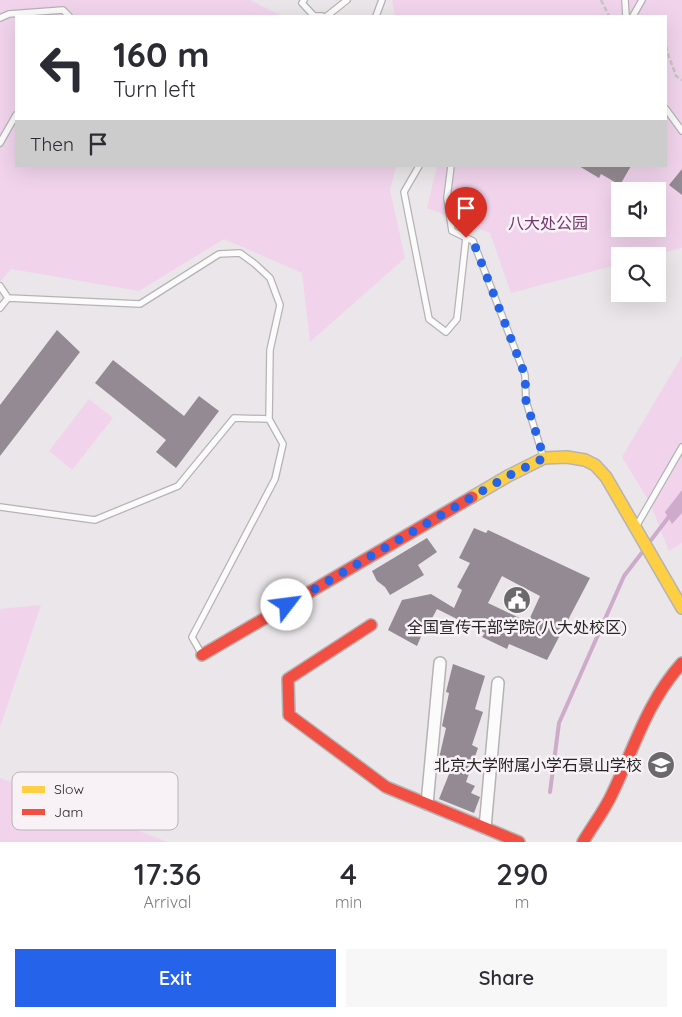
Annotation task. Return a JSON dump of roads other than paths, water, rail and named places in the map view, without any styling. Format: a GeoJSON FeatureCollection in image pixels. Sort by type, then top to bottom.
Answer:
{"type":"FeatureCollection","features":[{"type":"Feature","properties":{"kind":"street"},"geometry":{"type":"LineString","coordinates":[[202,655],[500,481],[544,458],[567,457],[585,460],[595,465],[606,477],[682,608]]}},
{"type":"Feature","properties":{"kind":"street"},"geometry":{"type":"LineString","coordinates":[[370,625],[288,679],[288,715],[386,787],[519,842]]}},
{"type":"Feature","properties":{"kind":"street"},"geometry":{"type":"LineString","coordinates":[[427,804],[440,663]]}},
{"type":"Feature","properties":{"kind":"street"},"geometry":{"type":"LineString","coordinates":[[584,842],[613,793],[648,709],[660,688],[682,663]]}},
{"type":"Feature","properties":{"kind":"street"},"geometry":{"type":"LineString","coordinates":[[485,828],[498,683]]}},
{"type":"Feature","properties":{"kind":"lane"},"geometry":{"type":"LineString","coordinates":[[304,0],[302,3],[313,15]]}},
{"type":"Feature","properties":{"kind":"lane"},"geometry":{"type":"LineString","coordinates":[[329,15],[347,0]]}},
{"type":"Feature","properties":{"kind":"lane"},"geometry":{"type":"LineString","coordinates":[[376,15],[382,0]]}},
{"type":"Feature","properties":{"kind":"lane"},"geometry":{"type":"LineString","coordinates":[[625,0],[626,15]]}},
{"type":"Feature","properties":{"kind":"lane"},"geometry":{"type":"LineString","coordinates":[[634,15],[642,0]]}},
{"type":"Feature","properties":{"kind":"lane"},"geometry":{"type":"LineString","coordinates":[[0,18],[9,14],[63,10],[68,15]]}},
{"type":"Feature","properties":{"kind":"lane"},"geometry":{"type":"LineString","coordinates":[[667,110],[682,131]]}},
{"type":"Feature","properties":{"kind":"lane"},"geometry":{"type":"LineString","coordinates":[[0,143],[15,117]]}},
{"type":"Feature","properties":{"kind":"lane"},"geometry":{"type":"LineString","coordinates":[[419,167],[404,192],[429,319],[446,332],[457,319],[466,238]]}},
{"type":"Feature","properties":{"kind":"lane"},"geometry":{"type":"LineString","coordinates":[[452,167],[447,198],[452,231],[473,241],[525,375],[526,401],[544,458]]}},
{"type":"Feature","properties":{"kind":"lane"},"geometry":{"type":"LineString","coordinates":[[8,298],[140,304],[219,254],[240,253],[270,278],[280,305],[270,350],[270,419],[283,444],[275,479],[192,637],[202,655]]}},
{"type":"Feature","properties":{"kind":"lane"},"geometry":{"type":"LineString","coordinates":[[0,286],[8,298]]}},
{"type":"Feature","properties":{"kind":"lane"},"geometry":{"type":"LineString","coordinates":[[0,308],[8,298]]}},
{"type":"Feature","properties":{"kind":"lane"},"geometry":{"type":"LineString","coordinates":[[0,506],[95,520],[178,486],[234,418],[270,419]]}},
{"type":"Feature","properties":{"kind":"lane"},"geometry":{"type":"LineString","coordinates":[[636,528],[682,447]]}},
{"type":"Feature","properties":{"kind":"waterway"},"geometry":{"type":"LineString","coordinates":[[648,544],[671,514]]}},
{"type":"Feature","properties":{"kind":"waterway"},"geometry":{"type":"LineString","coordinates":[[550,792],[559,723],[624,576],[644,550]]}},
{"type":"Feature","properties":{"kind":"place","name":"全国宣传干部学院(八大处校区)"},"geometry":{"type":"Point","coordinates":[517,600]}},
{"type":"Feature","properties":{"kind":"place","name":"北京大学附属小学石景山学校"},"geometry":{"type":"Point","coordinates":[661,765]}},
{"type":"Feature","properties":{"kind":"park label","name":"八大处公园"},"geometry":{"type":"Point","coordinates":[548,223]}}]}
